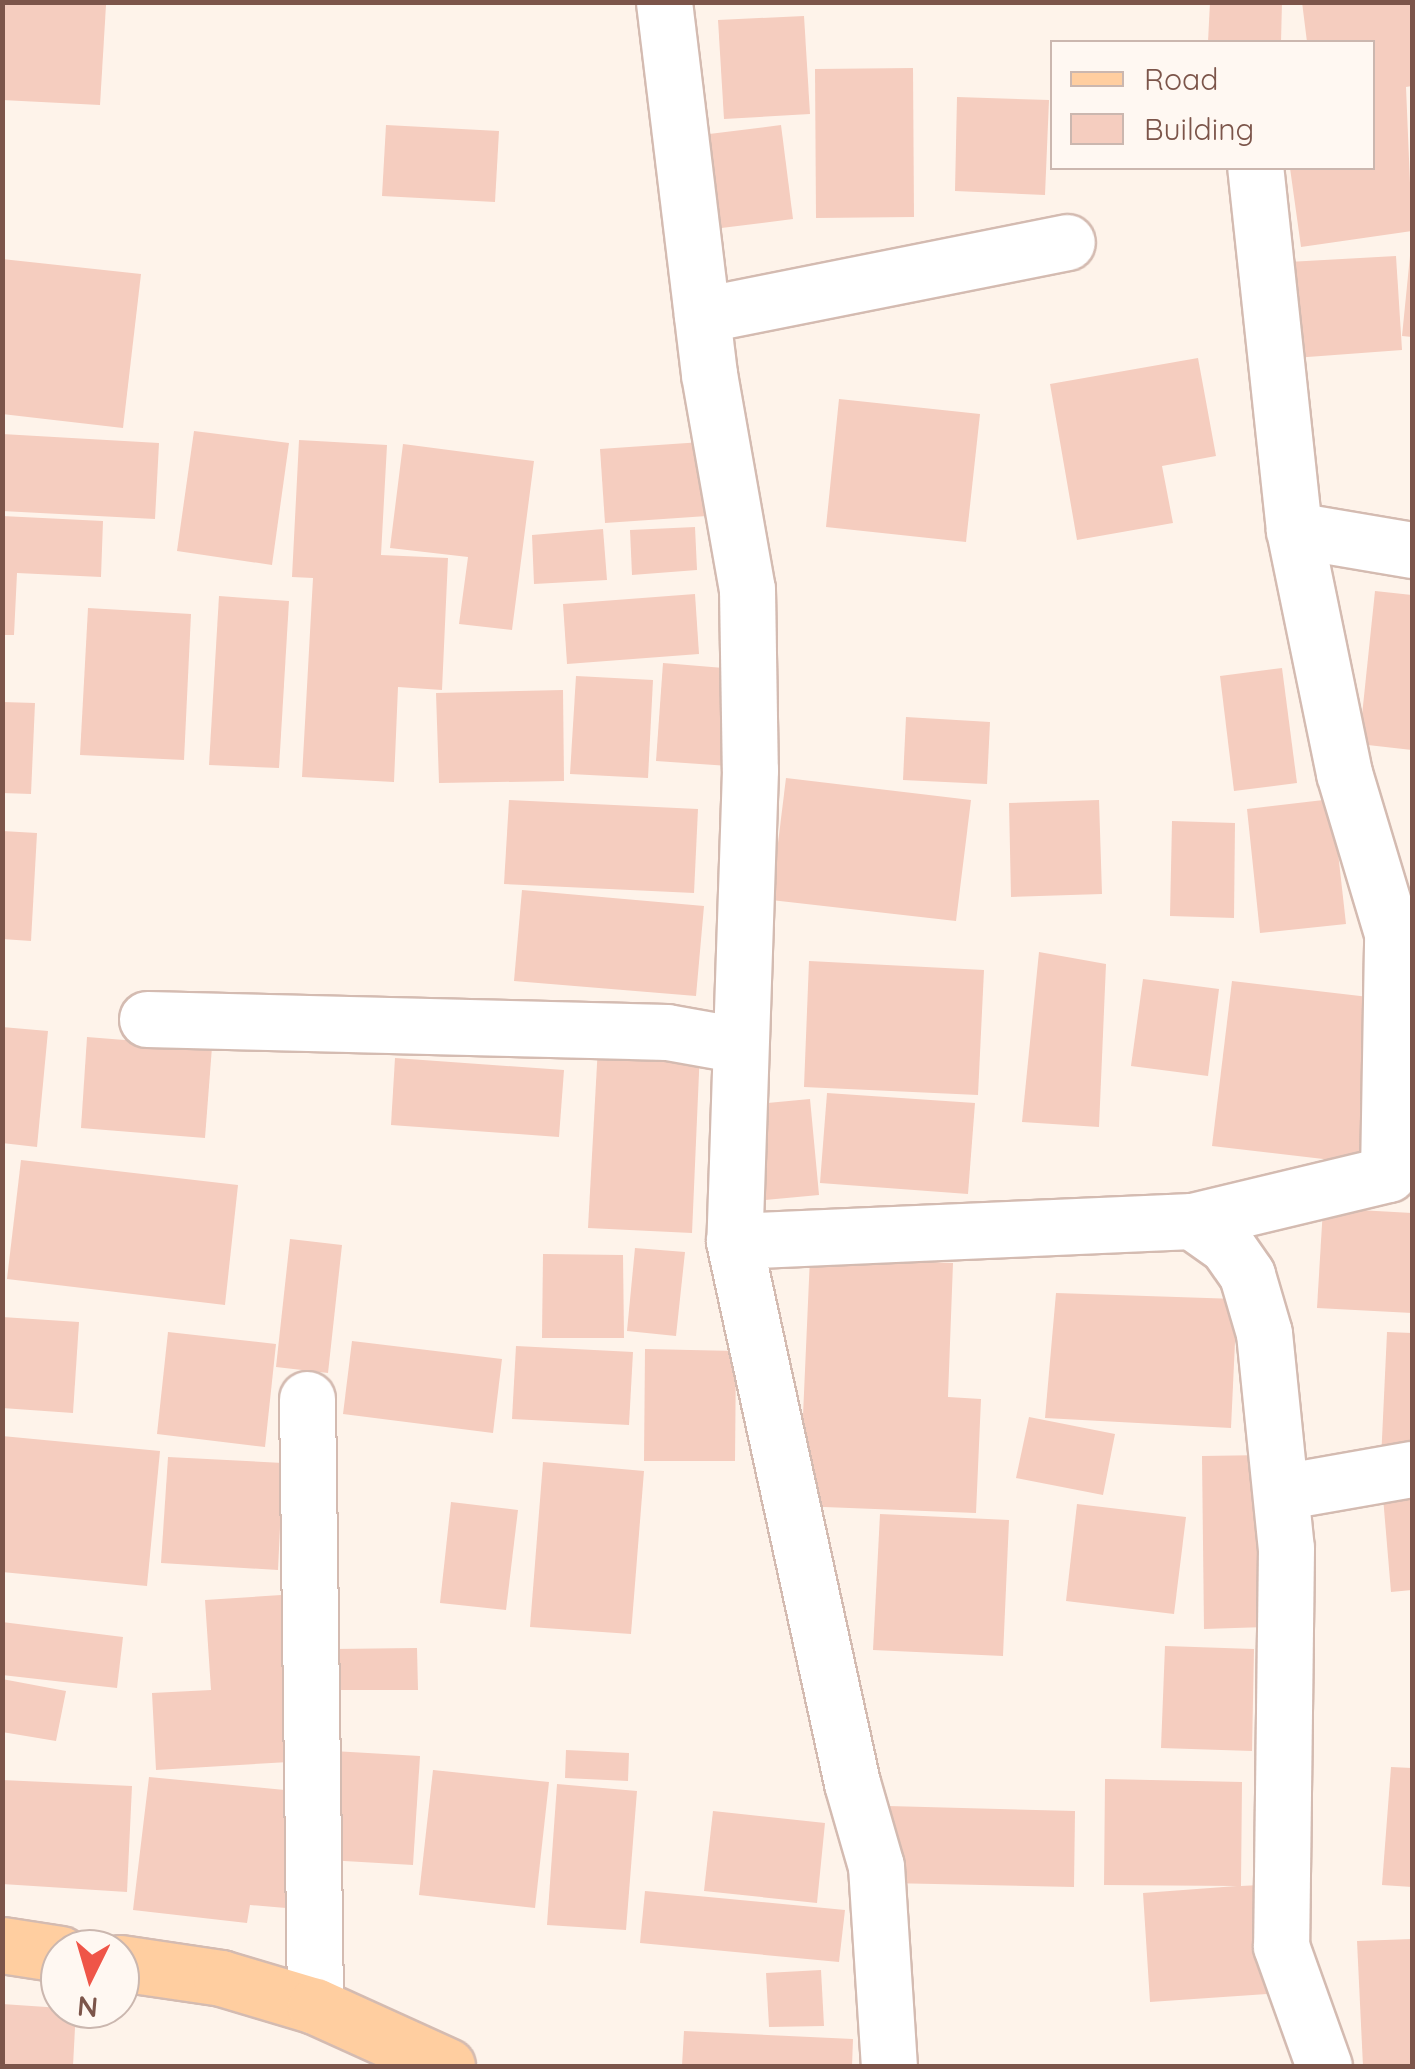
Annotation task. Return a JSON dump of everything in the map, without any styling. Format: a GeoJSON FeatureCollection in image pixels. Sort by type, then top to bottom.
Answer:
{"type":"FeatureCollection","features":[{"type":"Feature","properties":{"kind":"main road"},"geometry":{"type":"LineString","coordinates":[[2,1945],[40,1951]]}},
{"type":"Feature","properties":{"kind":"main road"},"geometry":{"type":"LineString","coordinates":[[140,1966],[221,1978],[315,2006],[447,2066]]}},
{"type":"Feature","properties":{"kind":"street"},"geometry":{"type":"LineString","coordinates":[[664,2],[702,316],[747,589],[750,770],[734,1241],[852,1783],[876,1866],[889,2066]]}},
{"type":"Feature","properties":{"kind":"street"},"geometry":{"type":"LineString","coordinates":[[734,1241],[1192,1221],[1388,1174],[1392,933],[1344,772],[1294,530],[1256,170]]}},
{"type":"Feature","properties":{"kind":"street"},"geometry":{"type":"LineString","coordinates":[[702,316],[1067,242]]}},
{"type":"Feature","properties":{"kind":"street"},"geometry":{"type":"LineString","coordinates":[[1294,530],[1412,550]]}},
{"type":"Feature","properties":{"kind":"street"},"geometry":{"type":"LineString","coordinates":[[147,1019],[668,1032],[740,1046]]}},
{"type":"Feature","properties":{"kind":"street"},"geometry":{"type":"LineString","coordinates":[[1192,1221],[1227,1246],[1247,1275],[1264,1334],[1281,1492],[1287,1767],[1280,1946],[1324,2066]]}},
{"type":"Feature","properties":{"kind":"street"},"geometry":{"type":"LineString","coordinates":[[307,1399],[315,2006]]}},
{"type":"Feature","properties":{"kind":"street"},"geometry":{"type":"LineString","coordinates":[[1281,1492],[1412,1470]]}},
{"type":"Feature","properties":{"kind":"building"},"geometry":{"type":"Polygon","coordinates":[[[2,2],[106,5],[100,105],[2,100],[2,2]]]}},
{"type":"Feature","properties":{"kind":"building"},"geometry":{"type":"Polygon","coordinates":[[[1210,2],[1282,2],[1281,40],[1208,40],[1210,2]]]}},
{"type":"Feature","properties":{"kind":"building"},"geometry":{"type":"Polygon","coordinates":[[[1302,2],[1412,2],[1412,86],[1406,87],[1412,231],[1301,247],[1290,170],[1375,170],[1375,40],[1307,40],[1302,2]]]}},
{"type":"Feature","properties":{"kind":"building"},"geometry":{"type":"Polygon","coordinates":[[[804,16],[810,114],[724,119],[718,20],[804,16]]]}},
{"type":"Feature","properties":{"kind":"building"},"geometry":{"type":"Polygon","coordinates":[[[913,68],[914,217],[816,218],[815,69],[913,68]]]}},
{"type":"Feature","properties":{"kind":"building"},"geometry":{"type":"Polygon","coordinates":[[[957,97],[1049,100],[1045,195],[955,191],[957,97]]]}},
{"type":"Feature","properties":{"kind":"building"},"geometry":{"type":"Polygon","coordinates":[[[386,125],[499,131],[495,202],[382,196],[386,125]]]}},
{"type":"Feature","properties":{"kind":"building"},"geometry":{"type":"Polygon","coordinates":[[[781,125],[793,219],[705,230],[693,136],[781,125]]]}},
{"type":"Feature","properties":{"kind":"building"},"geometry":{"type":"Polygon","coordinates":[[[1396,256],[1402,350],[1294,358],[1288,262],[1396,256]]]}},
{"type":"Feature","properties":{"kind":"building"},"geometry":{"type":"Polygon","coordinates":[[[1412,256],[1412,337],[1402,336],[1412,256]]]}},
{"type":"Feature","properties":{"kind":"building"},"geometry":{"type":"Polygon","coordinates":[[[2,259],[141,274],[123,428],[2,414],[2,259]]]}},
{"type":"Feature","properties":{"kind":"building"},"geometry":{"type":"Polygon","coordinates":[[[1198,358],[1216,456],[1162,466],[1173,523],[1077,540],[1050,384],[1198,358]]]}},
{"type":"Feature","properties":{"kind":"building"},"geometry":{"type":"Polygon","coordinates":[[[839,399],[980,414],[966,542],[826,527],[839,399]]]}},
{"type":"Feature","properties":{"kind":"building"},"geometry":{"type":"Polygon","coordinates":[[[194,431],[289,443],[272,565],[177,551],[194,431]]]}},
{"type":"Feature","properties":{"kind":"building"},"geometry":{"type":"Polygon","coordinates":[[[2,434],[159,443],[155,519],[2,511],[2,434]]]}},
{"type":"Feature","properties":{"kind":"building"},"geometry":{"type":"Polygon","coordinates":[[[299,440],[387,445],[381,555],[448,558],[442,690],[398,687],[394,782],[302,777],[313,578],[292,577],[299,440]]]}},
{"type":"Feature","properties":{"kind":"building"},"geometry":{"type":"Polygon","coordinates":[[[702,442],[707,516],[605,523],[600,449],[702,442]]]}},
{"type":"Feature","properties":{"kind":"building"},"geometry":{"type":"Polygon","coordinates":[[[403,444],[534,461],[512,630],[459,624],[468,557],[390,548],[403,444]]]}},
{"type":"Feature","properties":{"kind":"building"},"geometry":{"type":"Polygon","coordinates":[[[2,516],[103,521],[101,577],[17,573],[14,635],[2,635],[2,516]]]}},
{"type":"Feature","properties":{"kind":"building"},"geometry":{"type":"Polygon","coordinates":[[[695,527],[697,570],[632,575],[630,530],[695,527]]]}},
{"type":"Feature","properties":{"kind":"building"},"geometry":{"type":"Polygon","coordinates":[[[603,529],[607,580],[534,584],[532,535],[603,529]]]}},
{"type":"Feature","properties":{"kind":"building"},"geometry":{"type":"Polygon","coordinates":[[[1375,591],[1412,595],[1412,750],[1359,744],[1375,591]]]}},
{"type":"Feature","properties":{"kind":"building"},"geometry":{"type":"Polygon","coordinates":[[[695,594],[699,654],[567,664],[563,604],[695,594]]]}},
{"type":"Feature","properties":{"kind":"building"},"geometry":{"type":"Polygon","coordinates":[[[219,596],[289,601],[279,768],[209,765],[219,596]]]}},
{"type":"Feature","properties":{"kind":"building"},"geometry":{"type":"Polygon","coordinates":[[[88,608],[191,614],[184,760],[80,755],[88,608]]]}},
{"type":"Feature","properties":{"kind":"building"},"geometry":{"type":"Polygon","coordinates":[[[663,663],[736,669],[729,766],[656,761],[663,663]]]}},
{"type":"Feature","properties":{"kind":"building"},"geometry":{"type":"Polygon","coordinates":[[[1282,668],[1297,783],[1234,791],[1220,676],[1282,668]]]}},
{"type":"Feature","properties":{"kind":"building"},"geometry":{"type":"Polygon","coordinates":[[[576,676],[653,680],[648,778],[570,774],[576,676]]]}},
{"type":"Feature","properties":{"kind":"building"},"geometry":{"type":"Polygon","coordinates":[[[563,690],[564,781],[439,783],[436,693],[563,690]]]}},
{"type":"Feature","properties":{"kind":"building"},"geometry":{"type":"Polygon","coordinates":[[[2,702],[35,703],[31,794],[2,793],[2,702]]]}},
{"type":"Feature","properties":{"kind":"building"},"geometry":{"type":"Polygon","coordinates":[[[906,717],[990,722],[987,784],[903,780],[906,717]]]}},
{"type":"Feature","properties":{"kind":"building"},"geometry":{"type":"Polygon","coordinates":[[[786,778],[971,800],[956,921],[771,900],[786,778]]]}},
{"type":"Feature","properties":{"kind":"building"},"geometry":{"type":"Polygon","coordinates":[[[1332,799],[1346,924],[1260,933],[1247,809],[1332,799]]]}},
{"type":"Feature","properties":{"kind":"building"},"geometry":{"type":"Polygon","coordinates":[[[509,800],[698,809],[694,893],[504,884],[509,800]]]}},
{"type":"Feature","properties":{"kind":"building"},"geometry":{"type":"Polygon","coordinates":[[[1099,800],[1102,894],[1011,897],[1009,803],[1099,800]]]}},
{"type":"Feature","properties":{"kind":"building"},"geometry":{"type":"Polygon","coordinates":[[[1172,821],[1235,823],[1234,918],[1170,916],[1172,821]]]}},
{"type":"Feature","properties":{"kind":"building"},"geometry":{"type":"Polygon","coordinates":[[[2,831],[37,833],[31,941],[2,939],[2,831]]]}},
{"type":"Feature","properties":{"kind":"building"},"geometry":{"type":"Polygon","coordinates":[[[522,890],[704,906],[696,996],[514,981],[522,890]]]}},
{"type":"Feature","properties":{"kind":"building"},"geometry":{"type":"Polygon","coordinates":[[[1039,952],[1106,964],[1099,1127],[1022,1122],[1039,952]]]}},
{"type":"Feature","properties":{"kind":"building"},"geometry":{"type":"Polygon","coordinates":[[[809,961],[984,970],[978,1095],[804,1087],[809,961]]]}},
{"type":"Feature","properties":{"kind":"building"},"geometry":{"type":"Polygon","coordinates":[[[1143,979],[1219,989],[1208,1076],[1131,1066],[1143,979]]]}},
{"type":"Feature","properties":{"kind":"building"},"geometry":{"type":"Polygon","coordinates":[[[1232,981],[1386,999],[1366,1164],[1212,1146],[1232,981]]]}},
{"type":"Feature","properties":{"kind":"building"},"geometry":{"type":"Polygon","coordinates":[[[2,1027],[48,1031],[37,1147],[2,1143],[2,1027]]]}},
{"type":"Feature","properties":{"kind":"building"},"geometry":{"type":"Polygon","coordinates":[[[87,1037],[212,1047],[205,1138],[81,1128],[87,1037]]]}},
{"type":"Feature","properties":{"kind":"building"},"geometry":{"type":"Polygon","coordinates":[[[598,1046],[700,1050],[692,1233],[588,1228],[598,1046]]]}},
{"type":"Feature","properties":{"kind":"building"},"geometry":{"type":"Polygon","coordinates":[[[395,1058],[564,1070],[559,1137],[391,1125],[395,1058]]]}},
{"type":"Feature","properties":{"kind":"building"},"geometry":{"type":"Polygon","coordinates":[[[827,1093],[975,1103],[968,1194],[820,1183],[827,1093]]]}},
{"type":"Feature","properties":{"kind":"building"},"geometry":{"type":"Polygon","coordinates":[[[810,1099],[819,1195],[765,1200],[756,1104],[810,1099]]]}},
{"type":"Feature","properties":{"kind":"building"},"geometry":{"type":"Polygon","coordinates":[[[21,1160],[238,1185],[225,1305],[7,1279],[21,1160]]]}},
{"type":"Feature","properties":{"kind":"building"},"geometry":{"type":"Polygon","coordinates":[[[1323,1208],[1412,1213],[1412,1313],[1317,1308],[1323,1208]]]}},
{"type":"Feature","properties":{"kind":"building"},"geometry":{"type":"Polygon","coordinates":[[[290,1239],[342,1245],[328,1373],[276,1367],[290,1239]]]}},
{"type":"Feature","properties":{"kind":"building"},"geometry":{"type":"Polygon","coordinates":[[[635,1248],[685,1252],[676,1336],[627,1331],[635,1248]]]}},
{"type":"Feature","properties":{"kind":"building"},"geometry":{"type":"Polygon","coordinates":[[[543,1254],[623,1255],[624,1338],[542,1338],[543,1254]]]}},
{"type":"Feature","properties":{"kind":"building"},"geometry":{"type":"Polygon","coordinates":[[[810,1257],[953,1263],[948,1397],[981,1399],[976,1513],[799,1506],[810,1257]]]}},
{"type":"Feature","properties":{"kind":"building"},"geometry":{"type":"Polygon","coordinates":[[[1056,1293],[1237,1299],[1231,1428],[1045,1418],[1056,1293]]]}},
{"type":"Feature","properties":{"kind":"building"},"geometry":{"type":"Polygon","coordinates":[[[2,1317],[79,1322],[73,1413],[2,1408],[2,1317]]]}},
{"type":"Feature","properties":{"kind":"building"},"geometry":{"type":"Polygon","coordinates":[[[168,1332],[276,1344],[265,1447],[157,1434],[168,1332]]]}},
{"type":"Feature","properties":{"kind":"building"},"geometry":{"type":"Polygon","coordinates":[[[1387,1332],[1412,1333],[1412,1462],[1381,1460],[1387,1332]]]}},
{"type":"Feature","properties":{"kind":"building"},"geometry":{"type":"Polygon","coordinates":[[[352,1341],[502,1359],[493,1433],[343,1414],[352,1341]]]}},
{"type":"Feature","properties":{"kind":"building"},"geometry":{"type":"Polygon","coordinates":[[[516,1346],[633,1352],[629,1425],[512,1419],[516,1346]]]}},
{"type":"Feature","properties":{"kind":"building"},"geometry":{"type":"Polygon","coordinates":[[[645,1349],[736,1351],[735,1461],[644,1461],[645,1349]]]}},
{"type":"Feature","properties":{"kind":"building"},"geometry":{"type":"Polygon","coordinates":[[[1029,1417],[1115,1434],[1103,1495],[1016,1478],[1029,1417]]]}},
{"type":"Feature","properties":{"kind":"building"},"geometry":{"type":"Polygon","coordinates":[[[2,1436],[160,1451],[147,1586],[2,1572],[2,1436]]]}},
{"type":"Feature","properties":{"kind":"building"},"geometry":{"type":"Polygon","coordinates":[[[1266,1455],[1266,1627],[1204,1629],[1202,1456],[1266,1455]]]}},
{"type":"Feature","properties":{"kind":"building"},"geometry":{"type":"Polygon","coordinates":[[[168,1457],[283,1463],[278,1570],[161,1563],[168,1457]]]}},
{"type":"Feature","properties":{"kind":"building"},"geometry":{"type":"Polygon","coordinates":[[[543,1462],[644,1471],[631,1634],[530,1627],[543,1462]]]}},
{"type":"Feature","properties":{"kind":"building"},"geometry":{"type":"Polygon","coordinates":[[[1412,1483],[1412,1590],[1391,1592],[1382,1485],[1412,1483]]]}},
{"type":"Feature","properties":{"kind":"building"},"geometry":{"type":"Polygon","coordinates":[[[451,1502],[518,1510],[506,1610],[440,1603],[451,1502]]]}},
{"type":"Feature","properties":{"kind":"building"},"geometry":{"type":"Polygon","coordinates":[[[1077,1504],[1186,1517],[1174,1614],[1066,1601],[1077,1504]]]}},
{"type":"Feature","properties":{"kind":"building"},"geometry":{"type":"Polygon","coordinates":[[[880,1514],[1009,1520],[1003,1656],[873,1650],[880,1514]]]}},
{"type":"Feature","properties":{"kind":"building"},"geometry":{"type":"Polygon","coordinates":[[[297,1594],[306,1761],[156,1770],[152,1693],[211,1690],[205,1600],[297,1594]]]}},
{"type":"Feature","properties":{"kind":"building"},"geometry":{"type":"Polygon","coordinates":[[[2,1622],[123,1637],[117,1688],[2,1675],[2,1622]]]}},
{"type":"Feature","properties":{"kind":"building"},"geometry":{"type":"Polygon","coordinates":[[[1165,1646],[1254,1649],[1252,1751],[1161,1748],[1165,1646]]]}},
{"type":"Feature","properties":{"kind":"building"},"geometry":{"type":"Polygon","coordinates":[[[417,1648],[418,1690],[333,1690],[333,1649],[417,1648]]]}},
{"type":"Feature","properties":{"kind":"building"},"geometry":{"type":"Polygon","coordinates":[[[2,1679],[66,1691],[56,1741],[2,1732],[2,1679]]]}},
{"type":"Feature","properties":{"kind":"building"},"geometry":{"type":"Polygon","coordinates":[[[566,1750],[629,1753],[628,1781],[565,1778],[566,1750]]]}},
{"type":"Feature","properties":{"kind":"building"},"geometry":{"type":"Polygon","coordinates":[[[333,1751],[420,1756],[413,1865],[327,1860],[333,1751]]]}},
{"type":"Feature","properties":{"kind":"building"},"geometry":{"type":"Polygon","coordinates":[[[1391,1767],[1412,1768],[1412,1887],[1382,1885],[1391,1767]]]}},
{"type":"Feature","properties":{"kind":"building"},"geometry":{"type":"Polygon","coordinates":[[[433,1770],[549,1782],[535,1908],[419,1895],[433,1770]]]}},
{"type":"Feature","properties":{"kind":"building"},"geometry":{"type":"Polygon","coordinates":[[[149,1777],[295,1791],[286,1908],[250,1905],[247,1923],[133,1910],[149,1777]]]}},
{"type":"Feature","properties":{"kind":"building"},"geometry":{"type":"Polygon","coordinates":[[[1105,1779],[1242,1782],[1241,1886],[1260,1885],[1267,1994],[1150,2002],[1143,1893],[1237,1886],[1104,1885],[1105,1779]]]}},
{"type":"Feature","properties":{"kind":"building"},"geometry":{"type":"Polygon","coordinates":[[[2,1780],[132,1786],[127,1892],[2,1884],[2,1780]]]}},
{"type":"Feature","properties":{"kind":"building"},"geometry":{"type":"Polygon","coordinates":[[[557,1784],[637,1791],[626,1930],[547,1925],[557,1784]]]}},
{"type":"Feature","properties":{"kind":"building"},"geometry":{"type":"Polygon","coordinates":[[[888,1806],[1075,1811],[1074,1887],[887,1883],[888,1806]]]}},
{"type":"Feature","properties":{"kind":"building"},"geometry":{"type":"Polygon","coordinates":[[[713,1811],[825,1823],[817,1903],[704,1891],[713,1811]]]}},
{"type":"Feature","properties":{"kind":"building"},"geometry":{"type":"Polygon","coordinates":[[[645,1891],[845,1910],[839,1962],[640,1943],[645,1891]]]}},
{"type":"Feature","properties":{"kind":"building"},"geometry":{"type":"Polygon","coordinates":[[[1412,1939],[1412,2066],[1363,2066],[1357,1941],[1412,1939]]]}},
{"type":"Feature","properties":{"kind":"building"},"geometry":{"type":"Polygon","coordinates":[[[821,1970],[824,2026],[769,2027],[766,1973],[821,1970]]]}},
{"type":"Feature","properties":{"kind":"building"},"geometry":{"type":"Polygon","coordinates":[[[2,2004],[40,2007],[40,2029],[75,2029],[73,2066],[2,2066],[2,2004]]]}},
{"type":"Feature","properties":{"kind":"building"},"geometry":{"type":"Polygon","coordinates":[[[684,2031],[853,2039],[852,2066],[682,2066],[684,2031]]]}}]}
